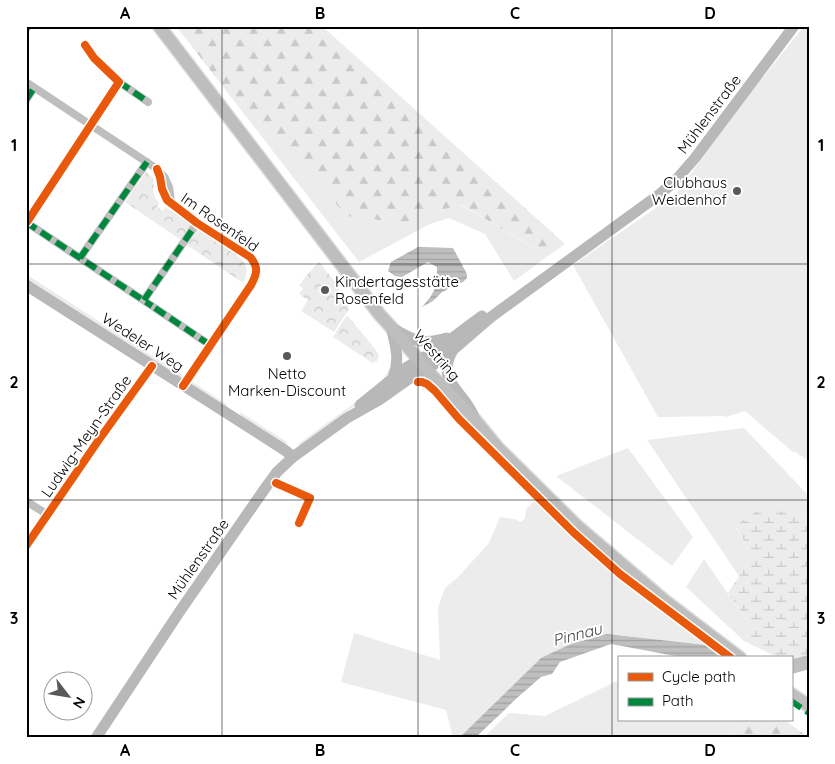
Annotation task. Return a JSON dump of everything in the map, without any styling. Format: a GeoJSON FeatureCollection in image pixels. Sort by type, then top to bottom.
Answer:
{"type":"FeatureCollection","features":[{"type":"Feature","properties":{"kind":"main road","name":"Westring"},"geometry":{"type":"LineString","coordinates":[[158,26],[380,315],[498,448],[577,526],[665,601],[737,656]]}},
{"type":"Feature","properties":{"kind":"main road","name":"Mühlenstraße"},"geometry":{"type":"LineString","coordinates":[[347,418],[354,410],[407,367],[440,361],[491,317],[645,205],[676,180],[695,158],[794,26]]}},
{"type":"Feature","properties":{"kind":"main road","name":"Mühlenstraße"},"geometry":{"type":"LineString","coordinates":[[96,738],[180,611],[277,472],[293,457],[347,418],[379,400],[411,378],[435,351],[453,336],[503,301],[541,280]]}},
{"type":"Feature","properties":{"kind":"main road","name":"Wedeler Weg"},"geometry":{"type":"LineString","coordinates":[[26,285],[293,457]]}},
{"type":"Feature","properties":{"kind":"main road"},"geometry":{"type":"LineString","coordinates":[[392,327],[413,340],[420,342],[436,342],[453,336]]}},
{"type":"Feature","properties":{"kind":"main road"},"geometry":{"type":"LineString","coordinates":[[392,327],[398,359],[392,378]]}},
{"type":"Feature","properties":{"kind":"main road"},"geometry":{"type":"LineString","coordinates":[[454,349],[448,359],[447,370],[450,381],[471,407],[475,420]]}},
{"type":"Feature","properties":{"kind":"main road"},"geometry":{"type":"LineString","coordinates":[[792,695],[809,706]]}},
{"type":"Feature","properties":{"kind":"street"},"geometry":{"type":"LineString","coordinates":[[85,45],[94,58],[118,82],[148,102]]}},
{"type":"Feature","properties":{"kind":"street","name":"Im Rosenfeld"},"geometry":{"type":"LineString","coordinates":[[26,82],[147,162],[157,170],[162,189],[167,200],[172,205],[250,257],[255,263],[257,270],[251,285],[183,386]]}},
{"type":"Feature","properties":{"kind":"street"},"geometry":{"type":"LineString","coordinates":[[118,82],[27,222],[210,345]]}},
{"type":"Feature","properties":{"kind":"street"},"geometry":{"type":"LineString","coordinates":[[26,100],[34,88]]}},
{"type":"Feature","properties":{"kind":"street"},"geometry":{"type":"LineString","coordinates":[[80,258],[147,162]]}},
{"type":"Feature","properties":{"kind":"street"},"geometry":{"type":"LineString","coordinates":[[144,300],[197,223]]}},
{"type":"Feature","properties":{"kind":"street","name":"Ludwig-Meyn-Straße"},"geometry":{"type":"LineString","coordinates":[[26,546],[152,366]]}},
{"type":"Feature","properties":{"kind":"street"},"geometry":{"type":"LineString","coordinates":[[276,483],[310,498],[299,523]]}},
{"type":"Feature","properties":{"kind":"street"},"geometry":{"type":"LineString","coordinates":[[26,501],[48,515]]}},
{"type":"Feature","properties":{"kind":"green space"},"geometry":{"type":"Polygon","coordinates":[[[176,26],[322,26],[565,244],[548,256],[460,204],[405,223],[346,216],[302,161],[255,128],[176,26]]]}},
{"type":"Feature","properties":{"kind":"green space"},"geometry":{"type":"Polygon","coordinates":[[[804,26],[809,26],[809,461],[793,452],[745,411],[726,417],[658,417],[573,265],[676,194],[741,105],[804,26]]]}},
{"type":"Feature","properties":{"kind":"green space"},"geometry":{"type":"Polygon","coordinates":[[[255,128],[302,161],[347,216],[405,223],[459,204],[548,256],[514,281],[485,234],[449,218],[430,224],[359,262],[255,128]]]}},
{"type":"Feature","properties":{"kind":"green space"},"geometry":{"type":"Polygon","coordinates":[[[146,172],[154,179],[155,197],[159,203],[157,207],[163,211],[165,207],[192,224],[181,240],[125,202],[146,172]]]}},
{"type":"Feature","properties":{"kind":"green space"},"geometry":{"type":"Polygon","coordinates":[[[198,229],[229,249],[243,261],[246,266],[246,272],[243,283],[187,245],[198,229]]]}},
{"type":"Feature","properties":{"kind":"green space"},"geometry":{"type":"Polygon","coordinates":[[[319,262],[335,282],[349,309],[334,332],[301,311],[308,300],[299,294],[303,288],[299,286],[319,262]]]}},
{"type":"Feature","properties":{"kind":"green space"},"geometry":{"type":"Polygon","coordinates":[[[26,274],[183,376],[177,376],[26,279],[26,274]]]}},
{"type":"Feature","properties":{"kind":"green space"},"geometry":{"type":"Polygon","coordinates":[[[347,315],[376,350],[379,356],[377,361],[372,363],[333,337],[347,315]]]}},
{"type":"Feature","properties":{"kind":"green space"},"geometry":{"type":"Polygon","coordinates":[[[391,366],[390,375],[368,396],[299,446],[298,444],[374,389],[382,381],[391,366]]]}},
{"type":"Feature","properties":{"kind":"green space"},"geometry":{"type":"Polygon","coordinates":[[[191,381],[228,405],[225,406],[191,384],[191,381]]]}},
{"type":"Feature","properties":{"kind":"green space"},"geometry":{"type":"Polygon","coordinates":[[[240,412],[287,442],[287,447],[241,418],[240,412]]]}},
{"type":"Feature","properties":{"kind":"green space"},"geometry":{"type":"Polygon","coordinates":[[[744,428],[809,496],[809,521],[795,515],[735,527],[753,555],[739,576],[647,440],[744,428]]]}},
{"type":"Feature","properties":{"kind":"green space"},"geometry":{"type":"Polygon","coordinates":[[[628,448],[693,537],[672,566],[556,476],[628,448]]]}},
{"type":"Feature","properties":{"kind":"green space"},"geometry":{"type":"Polygon","coordinates":[[[536,499],[648,601],[706,645],[607,634],[541,658],[459,738],[453,738],[446,710],[341,682],[354,633],[440,660],[438,608],[445,588],[458,577],[489,543],[500,517],[521,522],[525,518],[526,509],[536,499]]]}},
{"type":"Feature","properties":{"kind":"green space"},"geometry":{"type":"Polygon","coordinates":[[[768,508],[809,521],[809,658],[792,660],[792,656],[775,656],[744,641],[753,630],[728,593],[753,555],[735,526],[757,511],[768,508]]]}},
{"type":"Feature","properties":{"kind":"green space"},"geometry":{"type":"Polygon","coordinates":[[[704,559],[753,630],[744,641],[686,587],[704,559]]]}},
{"type":"Feature","properties":{"kind":"green space"},"geometry":{"type":"Polygon","coordinates":[[[618,680],[618,722],[750,722],[722,738],[483,738],[509,713],[545,716],[618,680]]]}},
{"type":"Feature","properties":{"kind":"green space"},"geometry":{"type":"Polygon","coordinates":[[[750,722],[788,722],[809,738],[722,738],[750,722]]]}},
{"type":"Feature","properties":{"kind":"shaded area"},"geometry":{"type":"Polygon","coordinates":[[[418,247],[453,248],[467,274],[467,278],[463,282],[442,292],[433,301],[422,307],[430,298],[434,289],[437,267],[428,262],[402,277],[395,276],[388,271],[391,262],[418,247]]]}},
{"type":"Feature","properties":{"kind":"shaded area"},"geometry":{"type":"Polygon","coordinates":[[[607,634],[706,645],[720,656],[675,656],[611,644],[560,662],[552,674],[541,677],[475,738],[459,738],[541,658],[571,644],[607,634]]]}},
{"type":"Feature","properties":{"kind":"waterway","name":"Pinnau"},"geometry":{"type":"LineString","coordinates":[[792,667],[809,662]]}},
{"type":"Feature","properties":{"kind":"marked path"},"geometry":{"type":"LineString","coordinates":[[119,82],[148,102]]}},
{"type":"Feature","properties":{"kind":"marked path"},"geometry":{"type":"LineString","coordinates":[[26,100],[34,88]]}},
{"type":"Feature","properties":{"kind":"marked path"},"geometry":{"type":"LineString","coordinates":[[80,258],[147,162]]}},
{"type":"Feature","properties":{"kind":"marked path"},"geometry":{"type":"LineString","coordinates":[[26,222],[152,306]]}},
{"type":"Feature","properties":{"kind":"marked path"},"geometry":{"type":"LineString","coordinates":[[144,300],[197,223]]}},
{"type":"Feature","properties":{"kind":"marked path"},"geometry":{"type":"LineString","coordinates":[[155,308],[210,345]]}},
{"type":"Feature","properties":{"kind":"marked path"},"geometry":{"type":"LineString","coordinates":[[792,702],[809,713]]}},
{"type":"Feature","properties":{"kind":"cycle path"},"geometry":{"type":"LineString","coordinates":[[27,222],[119,82],[94,58],[85,45]]}},
{"type":"Feature","properties":{"kind":"cycle path"},"geometry":{"type":"LineString","coordinates":[[157,169],[167,200],[197,223],[250,257],[256,267],[256,274],[251,285],[183,386]]}},
{"type":"Feature","properties":{"kind":"cycle path"},"geometry":{"type":"LineString","coordinates":[[26,546],[152,366]]}},
{"type":"Feature","properties":{"kind":"cycle path"},"geometry":{"type":"LineString","coordinates":[[418,382],[427,384],[435,391],[459,419],[573,532],[620,574],[728,656]]}},
{"type":"Feature","properties":{"kind":"cycle path"},"geometry":{"type":"LineString","coordinates":[[276,483],[310,498],[299,523]]}},
{"type":"Feature","properties":{"kind":"place","name":"Clubhaus Weidenhof"},"geometry":{"type":"Point","coordinates":[737,191]}},
{"type":"Feature","properties":{"kind":"place","name":"Kindertagesstätte Rosenfeld"},"geometry":{"type":"Point","coordinates":[325,290]}},
{"type":"Feature","properties":{"kind":"place","name":"Netto Marken-Discount"},"geometry":{"type":"Point","coordinates":[287,356]}}]}
